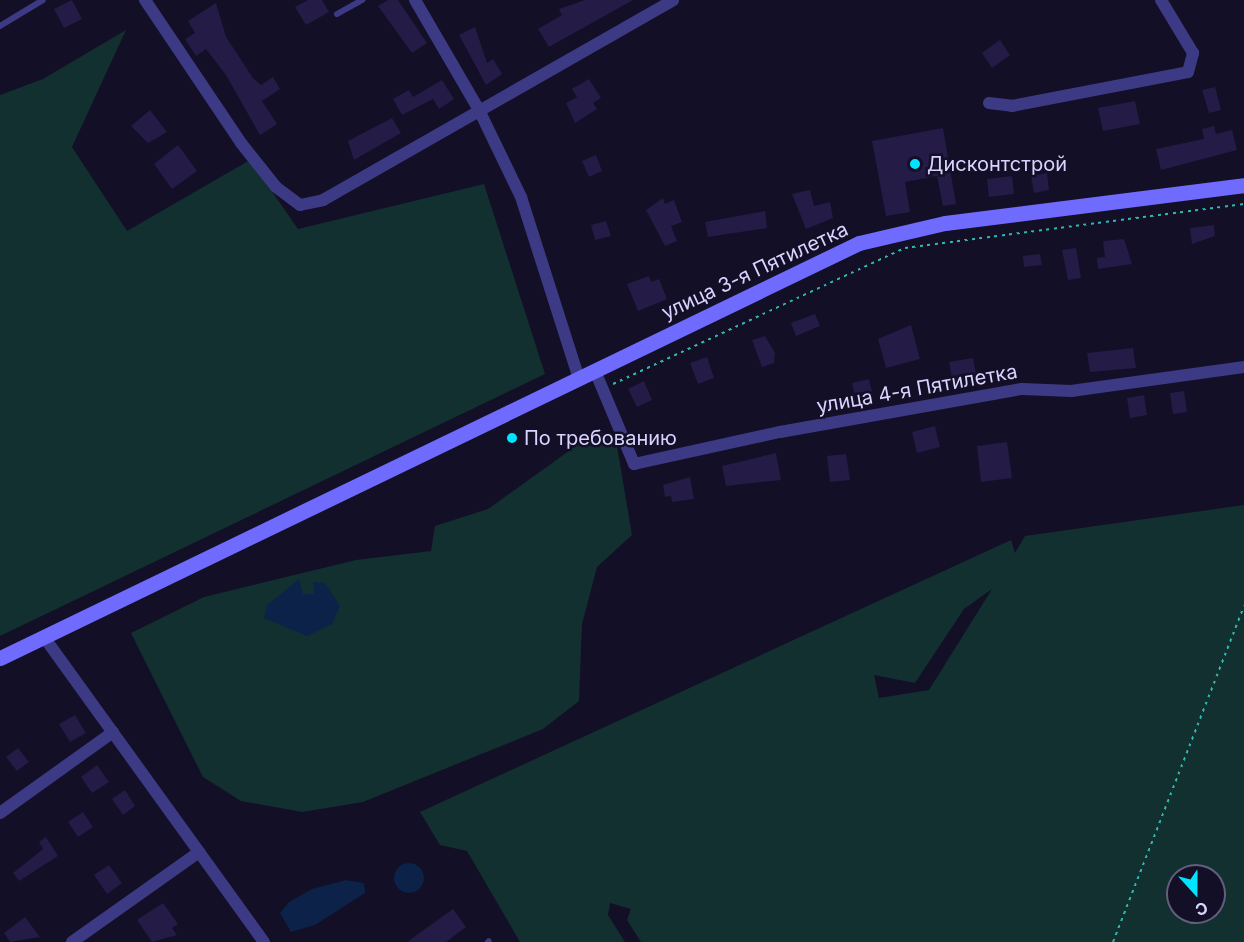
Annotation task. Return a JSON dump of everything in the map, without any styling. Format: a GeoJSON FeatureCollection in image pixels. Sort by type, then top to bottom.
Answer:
{"type":"FeatureCollection","features":[{"type":"Feature","properties":{"kind":"main road","name":"улица 3-я Пятилетка"},"geometry":{"type":"LineString","coordinates":[[0,658],[859,243],[945,223],[1244,185]]}},
{"type":"Feature","properties":{"kind":"street"},"geometry":{"type":"LineString","coordinates":[[145,0],[241,143],[276,187],[300,205],[323,200],[673,0]]}},
{"type":"Feature","properties":{"kind":"street"},"geometry":{"type":"LineString","coordinates":[[988,103],[1012,106],[1188,72],[1193,53],[1161,0]]}},
{"type":"Feature","properties":{"kind":"street"},"geometry":{"type":"LineString","coordinates":[[420,2],[479,110],[521,197],[579,379]]}},
{"type":"Feature","properties":{"kind":"street","name":"улица 4-я Пятилетка"},"geometry":{"type":"LineString","coordinates":[[602,389],[634,464],[1022,389],[1071,391],[1244,367]]}},
{"type":"Feature","properties":{"kind":"street"},"geometry":{"type":"LineString","coordinates":[[594,371],[602,389]]}},
{"type":"Feature","properties":{"kind":"street"},"geometry":{"type":"LineString","coordinates":[[44,637],[264,942]]}},
{"type":"Feature","properties":{"kind":"street"},"geometry":{"type":"LineString","coordinates":[[0,813],[113,732]]}},
{"type":"Feature","properties":{"kind":"street"},"geometry":{"type":"LineString","coordinates":[[72,942],[199,852]]}},
{"type":"Feature","properties":{"kind":"lane"},"geometry":{"type":"LineString","coordinates":[[0,26],[43,0]]}},
{"type":"Feature","properties":{"kind":"lane"},"geometry":{"type":"LineString","coordinates":[[337,14],[362,0]]}},
{"type":"Feature","properties":{"kind":"path"},"geometry":{"type":"LineString","coordinates":[[602,389],[905,248],[1244,204]]}},
{"type":"Feature","properties":{"kind":"path"},"geometry":{"type":"LineString","coordinates":[[1113,942],[1244,606]]}},
{"type":"Feature","properties":{"kind":"green space"},"geometry":{"type":"Polygon","coordinates":[[[126,30],[72,147],[127,231],[250,160],[298,229],[484,184],[545,374],[0,636],[0,95],[43,79],[126,30]]]}},
{"type":"Feature","properties":{"kind":"green space"},"geometry":{"type":"Polygon","coordinates":[[[598,430],[616,440],[632,535],[597,567],[582,624],[579,701],[543,729],[363,802],[302,812],[241,801],[203,777],[131,633],[204,597],[356,560],[431,551],[435,526],[488,509],[598,430]]]}},
{"type":"Feature","properties":{"kind":"green space"},"geometry":{"type":"Polygon","coordinates":[[[1244,505],[1244,942],[641,942],[627,920],[631,909],[610,903],[608,915],[625,942],[520,942],[467,851],[440,845],[420,812],[1011,540],[1015,553],[1025,536],[1244,505]],[[992,589],[964,609],[915,683],[874,675],[879,698],[929,690],[992,589]]]}},
{"type":"Feature","properties":{"kind":"water"},"geometry":{"type":"Polygon","coordinates":[[[299,579],[303,594],[314,594],[313,582],[325,583],[340,606],[332,624],[307,636],[264,618],[267,605],[299,579]]]}},
{"type":"Feature","properties":{"kind":"water"},"geometry":{"type":"Polygon","coordinates":[[[409,863],[420,867],[424,878],[420,889],[409,893],[398,889],[394,878],[398,867],[409,863]]]}},
{"type":"Feature","properties":{"kind":"water"},"geometry":{"type":"Polygon","coordinates":[[[346,880],[364,883],[365,893],[315,925],[291,932],[280,913],[289,902],[312,889],[346,880]]]}},
{"type":"Feature","properties":{"kind":"building"},"geometry":{"type":"Polygon","coordinates":[[[72,0],[82,19],[64,28],[54,9],[72,0]]]}},
{"type":"Feature","properties":{"kind":"building"},"geometry":{"type":"Polygon","coordinates":[[[308,0],[322,0],[329,12],[306,25],[295,7],[308,0]]]}},
{"type":"Feature","properties":{"kind":"building"},"geometry":{"type":"Polygon","coordinates":[[[388,0],[398,0],[427,43],[412,53],[378,6],[388,0]]]}},
{"type":"Feature","properties":{"kind":"building"},"geometry":{"type":"Polygon","coordinates":[[[585,0],[633,0],[549,47],[538,29],[562,15],[559,9],[585,0]]]}},
{"type":"Feature","properties":{"kind":"building"},"geometry":{"type":"Polygon","coordinates":[[[216,3],[226,37],[253,78],[261,85],[273,77],[280,89],[262,101],[277,124],[260,135],[226,75],[206,49],[196,56],[185,39],[195,33],[188,21],[216,3]]]}},
{"type":"Feature","properties":{"kind":"building"},"geometry":{"type":"Polygon","coordinates":[[[475,27],[487,63],[493,59],[502,74],[486,85],[459,35],[475,27]]]}},
{"type":"Feature","properties":{"kind":"building"},"geometry":{"type":"Polygon","coordinates":[[[1000,40],[1010,55],[992,68],[982,53],[1000,40]]]}},
{"type":"Feature","properties":{"kind":"building"},"geometry":{"type":"Polygon","coordinates":[[[589,79],[601,98],[593,103],[597,109],[575,123],[566,103],[577,97],[572,89],[589,79]]]}},
{"type":"Feature","properties":{"kind":"building"},"geometry":{"type":"Polygon","coordinates":[[[442,80],[454,99],[439,109],[433,99],[402,115],[393,99],[409,90],[413,97],[442,80]]]}},
{"type":"Feature","properties":{"kind":"building"},"geometry":{"type":"Polygon","coordinates":[[[1215,87],[1221,110],[1209,113],[1202,90],[1215,87]]]}},
{"type":"Feature","properties":{"kind":"building"},"geometry":{"type":"Polygon","coordinates":[[[1135,101],[1140,124],[1103,131],[1098,108],[1135,101]]]}},
{"type":"Feature","properties":{"kind":"building"},"geometry":{"type":"Polygon","coordinates":[[[150,110],[167,132],[148,143],[131,126],[150,110]]]}},
{"type":"Feature","properties":{"kind":"building"},"geometry":{"type":"Polygon","coordinates":[[[392,118],[401,133],[354,160],[348,141],[392,118]]]}},
{"type":"Feature","properties":{"kind":"building"},"geometry":{"type":"Polygon","coordinates":[[[1214,126],[1216,134],[1232,130],[1237,150],[1161,170],[1156,149],[1204,139],[1202,129],[1214,126]]]}},
{"type":"Feature","properties":{"kind":"building"},"geometry":{"type":"Polygon","coordinates":[[[943,128],[956,204],[943,206],[937,176],[905,182],[910,212],[886,216],[872,141],[943,128]]]}},
{"type":"Feature","properties":{"kind":"building"},"geometry":{"type":"Polygon","coordinates":[[[178,145],[197,171],[172,189],[154,164],[178,145]]]}},
{"type":"Feature","properties":{"kind":"building"},"geometry":{"type":"Polygon","coordinates":[[[596,155],[602,171],[589,177],[582,161],[596,155]]]}},
{"type":"Feature","properties":{"kind":"building"},"geometry":{"type":"Polygon","coordinates":[[[1047,173],[1049,190],[1034,193],[1031,176],[1047,173]]]}},
{"type":"Feature","properties":{"kind":"building"},"geometry":{"type":"Polygon","coordinates":[[[1012,176],[1014,194],[989,197],[987,179],[1012,176]]]}},
{"type":"Feature","properties":{"kind":"building"},"geometry":{"type":"Polygon","coordinates":[[[810,190],[814,206],[830,202],[833,218],[806,229],[792,194],[810,190]]]}},
{"type":"Feature","properties":{"kind":"building"},"geometry":{"type":"Polygon","coordinates":[[[663,198],[665,204],[674,200],[682,222],[671,226],[677,241],[665,246],[646,210],[663,198]]]}},
{"type":"Feature","properties":{"kind":"building"},"geometry":{"type":"Polygon","coordinates":[[[765,211],[767,228],[708,237],[705,222],[765,211]]]}},
{"type":"Feature","properties":{"kind":"building"},"geometry":{"type":"Polygon","coordinates":[[[606,221],[611,236],[595,240],[591,225],[606,221]]]}},
{"type":"Feature","properties":{"kind":"building"},"geometry":{"type":"Polygon","coordinates":[[[1214,225],[1215,236],[1192,244],[1190,228],[1214,225]]]}},
{"type":"Feature","properties":{"kind":"building"},"geometry":{"type":"Polygon","coordinates":[[[1124,239],[1132,264],[1098,269],[1097,258],[1105,257],[1103,241],[1124,239]]]}},
{"type":"Feature","properties":{"kind":"building"},"geometry":{"type":"Polygon","coordinates":[[[1076,248],[1081,278],[1068,280],[1062,250],[1076,248]]]}},
{"type":"Feature","properties":{"kind":"building"},"geometry":{"type":"Polygon","coordinates":[[[1040,254],[1042,265],[1024,267],[1023,256],[1040,254]]]}},
{"type":"Feature","properties":{"kind":"building"},"geometry":{"type":"Polygon","coordinates":[[[649,276],[651,282],[659,279],[667,299],[638,311],[627,284],[649,276]]]}},
{"type":"Feature","properties":{"kind":"building"},"geometry":{"type":"Polygon","coordinates":[[[815,314],[820,326],[796,336],[791,323],[815,314]]]}},
{"type":"Feature","properties":{"kind":"building"},"geometry":{"type":"Polygon","coordinates":[[[911,325],[920,359],[886,368],[878,339],[911,325]]]}},
{"type":"Feature","properties":{"kind":"building"},"geometry":{"type":"Polygon","coordinates":[[[765,336],[775,353],[774,363],[762,367],[752,340],[765,336]]]}},
{"type":"Feature","properties":{"kind":"building"},"geometry":{"type":"Polygon","coordinates":[[[1133,348],[1136,368],[1090,372],[1087,353],[1133,348]]]}},
{"type":"Feature","properties":{"kind":"building"},"geometry":{"type":"Polygon","coordinates":[[[707,357],[714,378],[698,384],[690,363],[707,357]]]}},
{"type":"Feature","properties":{"kind":"building"},"geometry":{"type":"Polygon","coordinates":[[[973,358],[977,380],[953,384],[949,362],[973,358]]]}},
{"type":"Feature","properties":{"kind":"building"},"geometry":{"type":"Polygon","coordinates":[[[869,379],[872,392],[855,396],[852,383],[869,379]]]}},
{"type":"Feature","properties":{"kind":"building"},"geometry":{"type":"Polygon","coordinates":[[[644,381],[652,400],[637,407],[628,389],[644,381]]]}},
{"type":"Feature","properties":{"kind":"building"},"geometry":{"type":"Polygon","coordinates":[[[1184,391],[1187,412],[1173,414],[1170,393],[1184,391]]]}},
{"type":"Feature","properties":{"kind":"building"},"geometry":{"type":"Polygon","coordinates":[[[1144,395],[1147,415],[1130,418],[1127,398],[1144,395]]]}},
{"type":"Feature","properties":{"kind":"building"},"geometry":{"type":"Polygon","coordinates":[[[935,426],[940,447],[917,453],[912,432],[935,426]]]}},
{"type":"Feature","properties":{"kind":"building"},"geometry":{"type":"Polygon","coordinates":[[[1007,442],[1012,478],[981,482],[977,446],[1007,442]]]}},
{"type":"Feature","properties":{"kind":"building"},"geometry":{"type":"Polygon","coordinates":[[[776,453],[781,480],[726,486],[722,466],[776,453]]]}},
{"type":"Feature","properties":{"kind":"building"},"geometry":{"type":"Polygon","coordinates":[[[846,454],[850,480],[830,482],[827,456],[846,454]]]}},
{"type":"Feature","properties":{"kind":"building"},"geometry":{"type":"Polygon","coordinates":[[[690,477],[694,499],[672,502],[671,496],[665,497],[663,485],[690,477]]]}},
{"type":"Feature","properties":{"kind":"building"},"geometry":{"type":"Polygon","coordinates":[[[75,715],[86,733],[70,742],[59,724],[75,715]]]}},
{"type":"Feature","properties":{"kind":"building"},"geometry":{"type":"Polygon","coordinates":[[[18,748],[29,762],[17,771],[6,757],[18,748]]]}},
{"type":"Feature","properties":{"kind":"building"},"geometry":{"type":"Polygon","coordinates":[[[97,765],[109,782],[92,793],[81,777],[97,765]]]}},
{"type":"Feature","properties":{"kind":"building"},"geometry":{"type":"Polygon","coordinates":[[[125,790],[135,806],[123,815],[112,799],[125,790]]]}},
{"type":"Feature","properties":{"kind":"building"},"geometry":{"type":"Polygon","coordinates":[[[83,812],[93,827],[78,837],[68,822],[83,812]]]}},
{"type":"Feature","properties":{"kind":"building"},"geometry":{"type":"Polygon","coordinates":[[[46,837],[58,856],[19,881],[13,873],[43,849],[39,842],[46,837]]]}},
{"type":"Feature","properties":{"kind":"building"},"geometry":{"type":"Polygon","coordinates":[[[109,865],[122,883],[107,894],[94,875],[109,865]]]}},
{"type":"Feature","properties":{"kind":"building"},"geometry":{"type":"Polygon","coordinates":[[[163,903],[178,924],[172,928],[177,935],[152,942],[137,920],[163,903]]]}},
{"type":"Feature","properties":{"kind":"building"},"geometry":{"type":"Polygon","coordinates":[[[453,909],[466,927],[446,942],[407,942],[453,909]]]}},
{"type":"Feature","properties":{"kind":"building"},"geometry":{"type":"Polygon","coordinates":[[[25,917],[40,937],[10,942],[4,933],[25,917]]]}},
{"type":"Feature","properties":{"kind":"place","name":"Дисконтстрой"},"geometry":{"type":"Point","coordinates":[915,164]}},
{"type":"Feature","properties":{"kind":"place","name":"По требованию"},"geometry":{"type":"Point","coordinates":[512,438]}}]}
